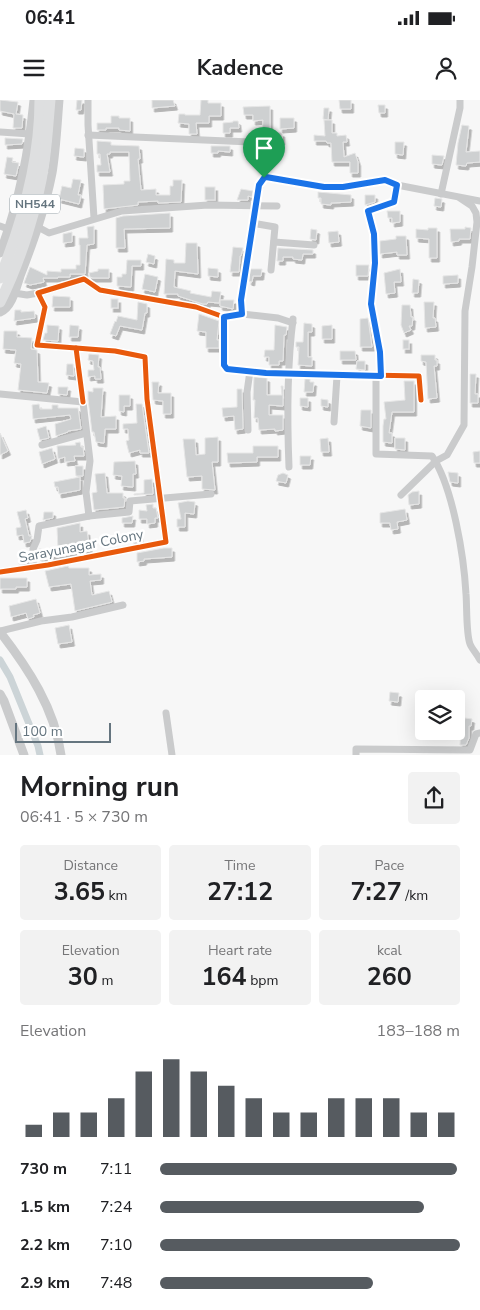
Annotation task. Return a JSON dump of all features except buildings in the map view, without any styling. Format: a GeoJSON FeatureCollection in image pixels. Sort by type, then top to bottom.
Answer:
{"type":"FeatureCollection","features":[{"type":"Feature","properties":{"kind":"highway","name":"NH544"},"geometry":{"type":"LineString","coordinates":[[0,278],[12,247],[31,181],[40,119],[40,100]]}},
{"type":"Feature","properties":{"kind":"highway","name":"NH544"},"geometry":{"type":"LineString","coordinates":[[0,302],[32,219],[44,163],[50,100]]}},
{"type":"Feature","properties":{"kind":"street"},"geometry":{"type":"LineString","coordinates":[[0,253],[4,228],[22,179],[34,100]]}},
{"type":"Feature","properties":{"kind":"street"},"geometry":{"type":"LineString","coordinates":[[0,312],[5,310],[14,293],[38,227],[52,172],[59,100]]}},
{"type":"Feature","properties":{"kind":"street"},"geometry":{"type":"LineString","coordinates":[[88,100],[88,135],[94,218]]}},
{"type":"Feature","properties":{"kind":"street"},"geometry":{"type":"LineString","coordinates":[[441,194],[460,108],[460,100]]}},
{"type":"Feature","properties":{"kind":"street"},"geometry":{"type":"LineString","coordinates":[[0,132],[30,134]]}},
{"type":"Feature","properties":{"kind":"street"},"geometry":{"type":"LineString","coordinates":[[88,135],[272,143]]}},
{"type":"Feature","properties":{"kind":"street"},"geometry":{"type":"LineString","coordinates":[[242,314],[241,300],[252,223],[259,185],[266,177],[324,187],[343,187],[385,180],[397,185],[480,202]]}},
{"type":"Feature","properties":{"kind":"street"},"geometry":{"type":"LineString","coordinates":[[397,185],[394,202],[368,211],[374,234],[375,263],[371,304],[380,352],[376,454],[432,456],[439,466],[460,542],[465,577],[469,643],[480,660]]}},
{"type":"Feature","properties":{"kind":"street"},"geometry":{"type":"LineString","coordinates":[[401,495],[436,461],[447,454],[464,425],[465,311],[477,222],[476,213],[472,206],[460,198]]}},
{"type":"Feature","properties":{"kind":"street"},"geometry":{"type":"LineString","coordinates":[[38,227],[49,233],[122,211],[208,205],[277,206]]}},
{"type":"Feature","properties":{"kind":"street"},"geometry":{"type":"LineString","coordinates":[[252,223],[275,227],[271,270]]}},
{"type":"Feature","properties":{"kind":"street"},"geometry":{"type":"LineString","coordinates":[[274,242],[314,245]]}},
{"type":"Feature","properties":{"kind":"street"},"geometry":{"type":"LineString","coordinates":[[14,293],[27,295],[38,293],[84,279],[100,290],[196,306],[224,317],[242,314],[293,321],[289,374],[289,467]]}},
{"type":"Feature","properties":{"kind":"street"},"geometry":{"type":"LineString","coordinates":[[46,291],[37,344],[115,351],[145,357],[147,399],[160,499]]}},
{"type":"Feature","properties":{"kind":"street"},"geometry":{"type":"LineString","coordinates":[[38,293],[44,307]]}},
{"type":"Feature","properties":{"kind":"street"},"geometry":{"type":"LineString","coordinates":[[224,317],[224,365],[227,369],[250,372],[337,376],[419,376],[421,400]]}},
{"type":"Feature","properties":{"kind":"street"},"geometry":{"type":"LineString","coordinates":[[76,348],[90,461],[86,492],[89,516]]}},
{"type":"Feature","properties":{"kind":"street"},"geometry":{"type":"LineString","coordinates":[[248,430],[247,392],[250,372]]}},
{"type":"Feature","properties":{"kind":"street"},"geometry":{"type":"LineString","coordinates":[[334,422],[337,376]]}},
{"type":"Feature","properties":{"kind":"street"},"geometry":{"type":"LineString","coordinates":[[0,394],[83,402]]}},
{"type":"Feature","properties":{"kind":"street"},"geometry":{"type":"LineString","coordinates":[[42,445],[86,433]]}},
{"type":"Feature","properties":{"kind":"street"},"geometry":{"type":"LineString","coordinates":[[34,567],[33,549],[40,526],[89,516],[129,512],[130,501],[211,494]]}},
{"type":"Feature","properties":{"kind":"street","name":"Sarayunagar Colony"},"geometry":{"type":"LineString","coordinates":[[0,572],[166,542],[160,499]]}},
{"type":"Feature","properties":{"kind":"street"},"geometry":{"type":"LineString","coordinates":[[61,755],[59,743],[43,697],[18,655],[0,632],[41,621],[72,617],[123,605]]}},
{"type":"Feature","properties":{"kind":"street"},"geometry":{"type":"LineString","coordinates":[[0,694],[24,755]]}},
{"type":"Feature","properties":{"kind":"street"},"geometry":{"type":"LineString","coordinates":[[166,713],[172,755]]}},
{"type":"Feature","properties":{"kind":"street"},"geometry":{"type":"LineString","coordinates":[[356,755],[356,749],[470,750],[476,734],[480,733]]}},
{"type":"Feature","properties":{"kind":"waterway"},"geometry":{"type":"LineString","coordinates":[[0,660],[10,677],[40,755]]}},
{"type":"Feature","properties":{"kind":"cycle path"},"geometry":{"type":"LineString","coordinates":[[83,402],[76,348],[37,345],[45,307],[38,293],[84,279],[100,290],[196,307],[224,317],[224,365],[227,369],[266,373],[419,376],[421,400]]}},
{"type":"Feature","properties":{"kind":"cycle path"},"geometry":{"type":"LineString","coordinates":[[0,572],[48,565],[166,542],[147,399],[145,357],[115,351],[76,348]]}},
{"type":"Feature","properties":{"kind":"route"},"geometry":{"type":"LineString","coordinates":[[264,178],[324,187],[343,187],[385,180],[397,185],[394,202],[368,211],[374,234],[375,263],[371,304],[380,352],[381,376],[266,373],[227,369],[224,365],[224,317],[242,314],[241,300],[252,223],[259,185],[264,178]]}}]}
